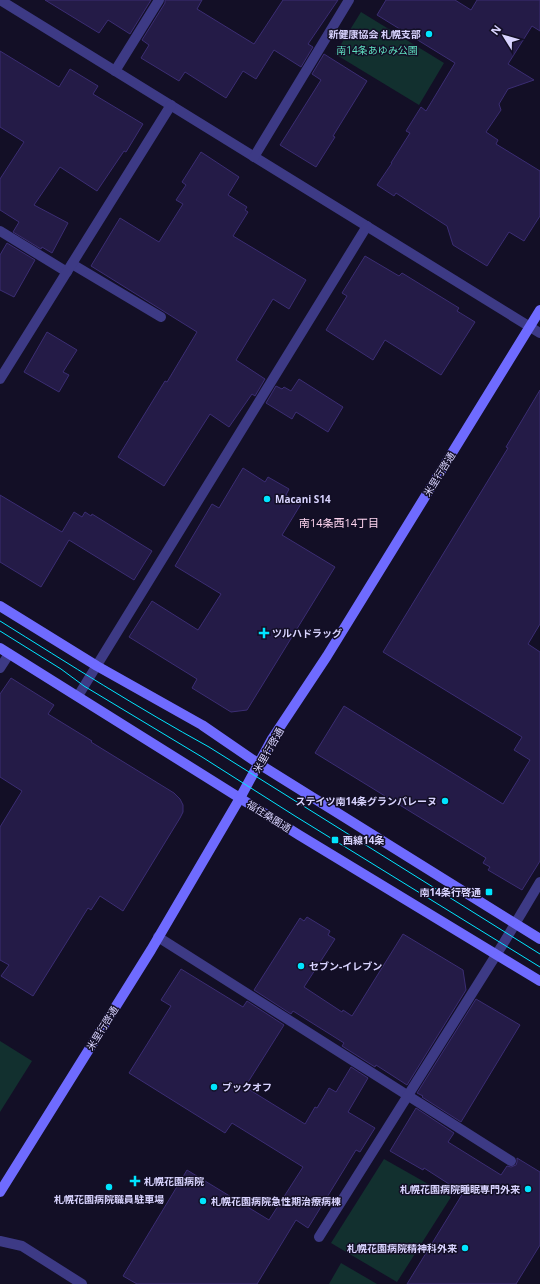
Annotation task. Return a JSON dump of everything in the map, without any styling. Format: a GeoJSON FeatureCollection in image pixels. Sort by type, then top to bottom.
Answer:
{"type":"FeatureCollection","features":[{"type":"Feature","properties":{"kind":"street"},"geometry":{"type":"LineString","coordinates":[[0,0],[540,333]]}},
{"type":"Feature","properties":{"kind":"street"},"geometry":{"type":"LineString","coordinates":[[115,71],[158,0]]}},
{"type":"Feature","properties":{"kind":"street"},"geometry":{"type":"LineString","coordinates":[[254,157],[349,0]]}},
{"type":"Feature","properties":{"kind":"street"},"geometry":{"type":"LineString","coordinates":[[0,379],[3,366],[69,268],[170,105]]}},
{"type":"Feature","properties":{"kind":"street"},"geometry":{"type":"LineString","coordinates":[[78,696],[367,226]]}},
{"type":"Feature","properties":{"kind":"street"},"geometry":{"type":"LineString","coordinates":[[0,231],[161,317]]}},
{"type":"Feature","properties":{"kind":"street","name":"米里行啓通"},"geometry":{"type":"LineString","coordinates":[[0,1192],[158,937],[240,798],[272,739],[327,656],[540,310]]}},
{"type":"Feature","properties":{"kind":"street"},"geometry":{"type":"LineString","coordinates":[[0,606],[97,666],[202,725],[259,764],[540,939]]}},
{"type":"Feature","properties":{"kind":"street"},"geometry":{"type":"LineString","coordinates":[[0,668],[4,651]]}},
{"type":"Feature","properties":{"kind":"street","name":"福住桑園通"},"geometry":{"type":"LineString","coordinates":[[4,651],[540,982]]}},
{"type":"Feature","properties":{"kind":"street"},"geometry":{"type":"LineString","coordinates":[[319,1237],[540,882]]}},
{"type":"Feature","properties":{"kind":"street"},"geometry":{"type":"LineString","coordinates":[[158,937],[511,1160]]}},
{"type":"Feature","properties":{"kind":"street"},"geometry":{"type":"LineString","coordinates":[[0,1241],[22,1246],[82,1284]]}},
{"type":"Feature","properties":{"kind":"green space","name":"南14条あゆみ公園"},"geometry":{"type":"Polygon","coordinates":[[[361,12],[444,63],[419,105],[335,54],[361,12]]]}},
{"type":"Feature","properties":{"kind":"green space"},"geometry":{"type":"Polygon","coordinates":[[[0,1041],[32,1061],[0,1112],[0,1041]]]}},
{"type":"Feature","properties":{"kind":"green space"},"geometry":{"type":"Polygon","coordinates":[[[384,1159],[451,1197],[397,1282],[331,1243],[384,1159]]]}},
{"type":"Feature","properties":{"kind":"green space"},"geometry":{"type":"Polygon","coordinates":[[[341,1263],[377,1284],[329,1284],[341,1263]]]}},
{"type":"Feature","properties":{"kind":"building"},"geometry":{"type":"Polygon","coordinates":[[[45,0],[151,0],[130,34],[108,20],[99,33],[45,0]]]}},
{"type":"Feature","properties":{"kind":"building"},"geometry":{"type":"Polygon","coordinates":[[[165,0],[202,0],[197,9],[254,44],[283,0],[338,0],[308,44],[313,47],[301,67],[274,50],[256,79],[243,71],[226,98],[185,72],[179,81],[141,58],[149,45],[142,40],[165,3],[165,0]]]}},
{"type":"Feature","properties":{"kind":"building"},"geometry":{"type":"Polygon","coordinates":[[[386,0],[455,0],[471,10],[477,0],[540,0],[540,31],[532,26],[508,64],[534,80],[508,89],[499,104],[501,110],[486,132],[498,140],[496,144],[540,171],[540,216],[524,241],[509,232],[487,266],[453,245],[447,226],[396,193],[394,196],[377,185],[410,133],[406,131],[421,107],[426,111],[455,63],[377,15],[386,0]]]}},
{"type":"Feature","properties":{"kind":"building"},"geometry":{"type":"Polygon","coordinates":[[[0,51],[59,87],[70,69],[98,86],[93,94],[143,124],[126,152],[124,151],[97,191],[60,167],[34,205],[68,223],[52,253],[42,247],[41,249],[13,232],[19,222],[0,210],[0,179],[24,142],[0,127],[0,51]]]}},
{"type":"Feature","properties":{"kind":"building"},"geometry":{"type":"Polygon","coordinates":[[[324,54],[367,81],[316,167],[280,145],[321,80],[312,74],[324,54]]]}},
{"type":"Feature","properties":{"kind":"building"},"geometry":{"type":"Polygon","coordinates":[[[201,152],[239,177],[228,195],[247,207],[245,210],[248,212],[233,236],[306,280],[289,309],[273,299],[236,360],[265,379],[255,396],[252,394],[229,427],[210,414],[164,486],[118,457],[165,381],[167,382],[197,332],[91,266],[120,218],[159,242],[183,204],[176,200],[186,185],[182,182],[201,152]]]}},
{"type":"Feature","properties":{"kind":"building"},"geometry":{"type":"Polygon","coordinates":[[[7,243],[35,260],[14,297],[0,290],[0,255],[7,243]]]}},
{"type":"Feature","properties":{"kind":"building"},"geometry":{"type":"Polygon","coordinates":[[[365,256],[399,276],[402,273],[459,308],[457,311],[475,322],[441,375],[385,340],[373,360],[326,330],[347,296],[342,293],[365,256]]]}},
{"type":"Feature","properties":{"kind":"building"},"geometry":{"type":"Polygon","coordinates":[[[47,332],[77,350],[63,372],[69,375],[59,392],[24,372],[47,332]]]}},
{"type":"Feature","properties":{"kind":"building"},"geometry":{"type":"Polygon","coordinates":[[[299,379],[343,407],[328,432],[296,412],[292,419],[266,403],[276,386],[282,389],[284,387],[291,391],[299,379]]]}},
{"type":"Feature","properties":{"kind":"building"},"geometry":{"type":"Polygon","coordinates":[[[540,390],[540,624],[528,644],[540,652],[540,861],[522,890],[488,870],[490,867],[483,863],[486,858],[315,753],[344,706],[503,804],[530,760],[514,750],[522,737],[383,652],[508,448],[506,447],[540,390]]]}},
{"type":"Feature","properties":{"kind":"building"},"geometry":{"type":"Polygon","coordinates":[[[243,468],[265,482],[268,477],[289,489],[286,495],[301,504],[282,535],[335,567],[247,710],[231,712],[192,688],[197,679],[129,637],[152,601],[198,630],[221,594],[175,566],[212,504],[219,508],[243,468]]]}},
{"type":"Feature","properties":{"kind":"building"},"geometry":{"type":"Polygon","coordinates":[[[0,495],[62,532],[74,512],[82,517],[85,512],[91,516],[92,514],[152,551],[134,580],[69,540],[41,587],[0,562],[0,495]]]}},
{"type":"Feature","properties":{"kind":"building"},"geometry":{"type":"Polygon","coordinates":[[[11,678],[54,705],[48,714],[174,793],[183,805],[183,812],[180,818],[123,911],[100,896],[91,910],[88,908],[33,996],[1,976],[9,965],[0,960],[0,827],[22,791],[0,777],[0,694],[11,678]]]}},
{"type":"Feature","properties":{"kind":"building"},"geometry":{"type":"Polygon","coordinates":[[[307,917],[330,931],[328,935],[335,939],[304,987],[342,1012],[343,1010],[352,1016],[403,934],[463,970],[466,990],[407,1085],[376,1065],[375,1067],[342,1046],[344,1043],[293,1011],[291,1014],[254,990],[300,918],[304,921],[307,917]]]}},
{"type":"Feature","properties":{"kind":"building"},"geometry":{"type":"Polygon","coordinates":[[[181,969],[243,1007],[247,1001],[284,1025],[245,1087],[305,1124],[329,1088],[336,1092],[351,1067],[368,1078],[348,1112],[375,1128],[360,1152],[356,1150],[308,1228],[296,1220],[257,1284],[137,1284],[123,1276],[187,1170],[269,1220],[303,1167],[232,1123],[225,1133],[129,1073],[171,1006],[161,1000],[181,969]]]}},
{"type":"Feature","properties":{"kind":"building"},"geometry":{"type":"Polygon","coordinates":[[[476,999],[520,1025],[461,1122],[417,1093],[476,999]]]}},
{"type":"Feature","properties":{"kind":"building"},"geometry":{"type":"Polygon","coordinates":[[[416,1108],[454,1133],[448,1142],[501,1175],[507,1166],[511,1167],[516,1165],[517,1158],[540,1172],[540,1245],[516,1284],[407,1284],[463,1193],[424,1168],[423,1170],[390,1151],[416,1108]]]}},
{"type":"Feature","properties":{"kind":"tram line"},"geometry":{"type":"LineString","coordinates":[[0,621],[130,701],[209,747],[540,954]]}},
{"type":"Feature","properties":{"kind":"tram line"},"geometry":{"type":"LineString","coordinates":[[0,631],[61,669],[84,686],[202,757],[540,967]]}},
{"type":"Feature","properties":{"kind":"place","name":"新健康協会 札幌支部"},"geometry":{"type":"Point","coordinates":[429,34]}},
{"type":"Feature","properties":{"kind":"place","name":"Macani S14"},"geometry":{"type":"Point","coordinates":[267,499]}},
{"type":"Feature","properties":{"kind":"place","name":"ツルハドラッグ"},"geometry":{"type":"Point","coordinates":[264,633]}},
{"type":"Feature","properties":{"kind":"place","name":"ステイツ南14条グランバレーヌ"},"geometry":{"type":"Point","coordinates":[445,801]}},
{"type":"Feature","properties":{"kind":"place","name":"西線14条"},"geometry":{"type":"Point","coordinates":[335,840]}},
{"type":"Feature","properties":{"kind":"place","name":"南14条行啓通"},"geometry":{"type":"Point","coordinates":[489,892]}},
{"type":"Feature","properties":{"kind":"place","name":"セブン-イレブン"},"geometry":{"type":"Point","coordinates":[301,966]}},
{"type":"Feature","properties":{"kind":"place","name":"ブックオフ"},"geometry":{"type":"Point","coordinates":[214,1087]}},
{"type":"Feature","properties":{"kind":"place","name":"札幌花園病院"},"geometry":{"type":"Point","coordinates":[135,1181]}},
{"type":"Feature","properties":{"kind":"place","name":"札幌花園病院職員駐車場"},"geometry":{"type":"Point","coordinates":[109,1187]}},
{"type":"Feature","properties":{"kind":"place","name":"札幌花園病院睡眠専門外来"},"geometry":{"type":"Point","coordinates":[528,1189]}},
{"type":"Feature","properties":{"kind":"place","name":"札幌花園病院急性期治療病棟"},"geometry":{"type":"Point","coordinates":[203,1201]}},
{"type":"Feature","properties":{"kind":"place","name":"札幌花園病院精神科外来"},"geometry":{"type":"Point","coordinates":[465,1248]}},
{"type":"Feature","properties":{"kind":"district","name":"南14条西14丁目"},"geometry":{"type":"Point","coordinates":[339,523]}}]}
